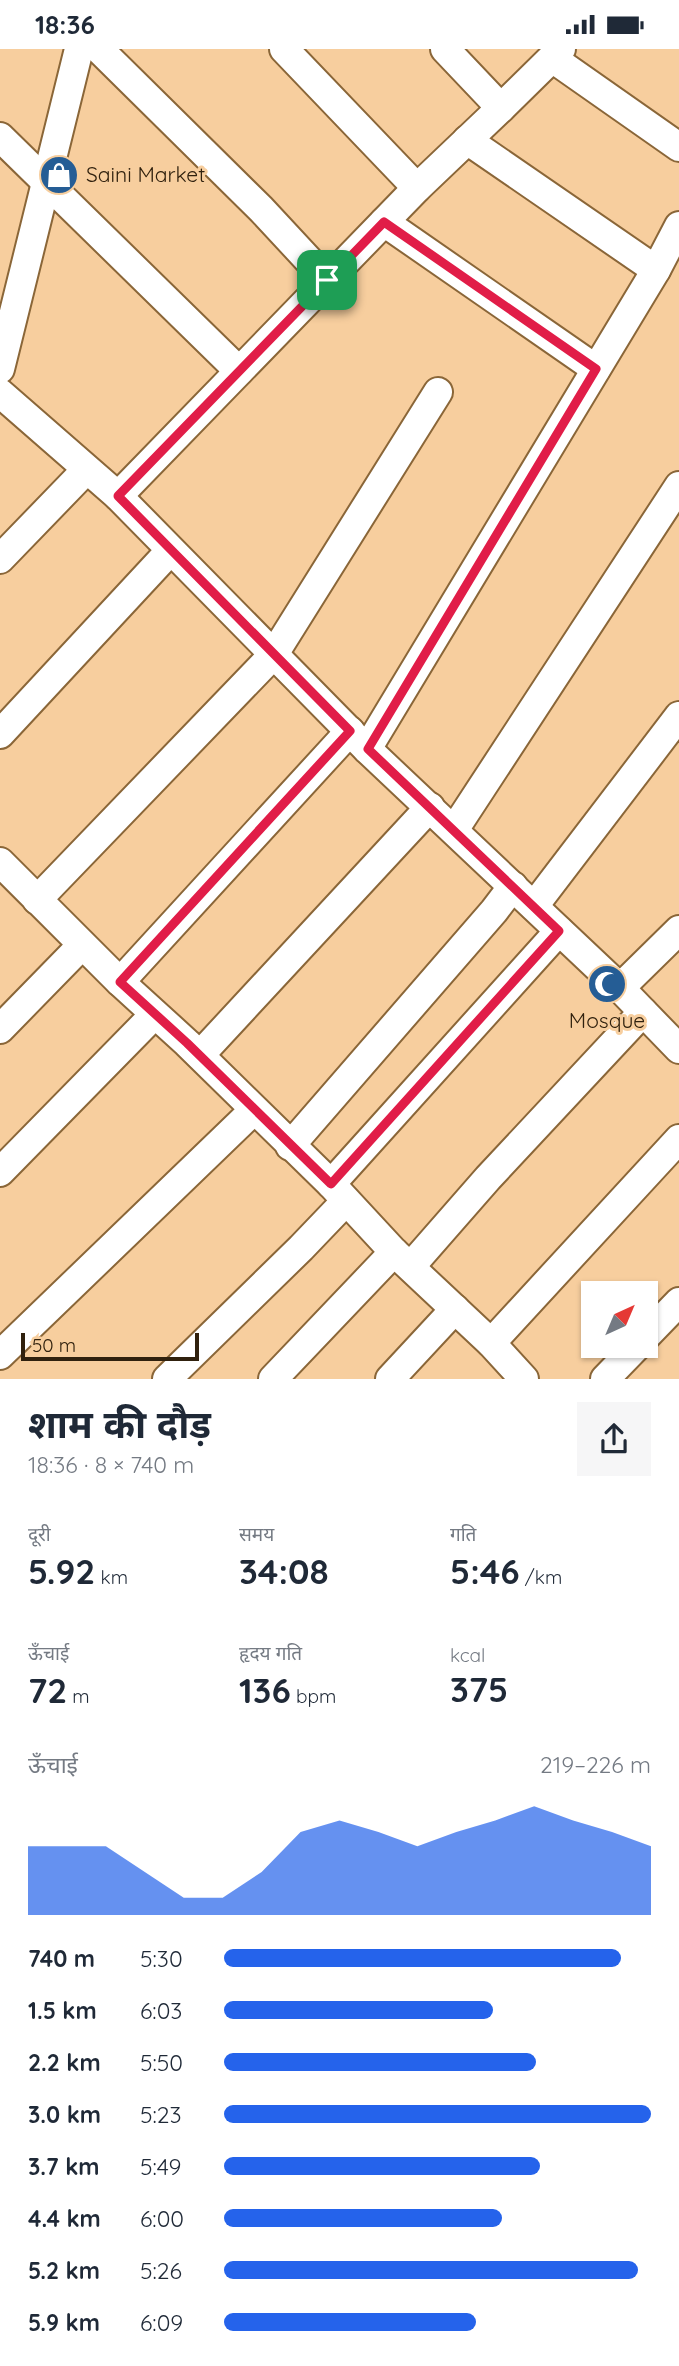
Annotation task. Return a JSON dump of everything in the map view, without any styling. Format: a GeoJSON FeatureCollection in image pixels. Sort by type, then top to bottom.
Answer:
{"type":"FeatureCollection","features":[{"type":"Feature","properties":{"kind":"street"},"geometry":{"type":"LineString","coordinates":[[0,369],[6,316],[46,182],[79,49]]}},
{"type":"Feature","properties":{"kind":"street"},"geometry":{"type":"LineString","coordinates":[[99,49],[261,209],[327,280]]}},
{"type":"Feature","properties":{"kind":"street"},"geometry":{"type":"LineString","coordinates":[[284,49],[417,188]]}},
{"type":"Feature","properties":{"kind":"street"},"geometry":{"type":"LineString","coordinates":[[445,49],[501,108]]}},
{"type":"Feature","properties":{"kind":"street"},"geometry":{"type":"LineString","coordinates":[[118,496],[417,188],[557,54],[679,147]]}},
{"type":"Feature","properties":{"kind":"street"},"geometry":{"type":"LineString","coordinates":[[0,137],[239,371]]}},
{"type":"Feature","properties":{"kind":"street"},"geometry":{"type":"LineString","coordinates":[[467,140],[656,271]]}},
{"type":"Feature","properties":{"kind":"street"},"geometry":{"type":"LineString","coordinates":[[384,222],[596,369]]}},
{"type":"Feature","properties":{"kind":"street"},"geometry":{"type":"LineString","coordinates":[[120,982],[359,740],[596,369],[656,271],[679,226]]}},
{"type":"Feature","properties":{"kind":"street"},"geometry":{"type":"LineString","coordinates":[[37,900],[274,654],[438,391]]}},
{"type":"Feature","properties":{"kind":"street"},"geometry":{"type":"LineString","coordinates":[[0,393],[118,496],[359,740],[621,988],[679,1049]]}},
{"type":"Feature","properties":{"kind":"street"},"geometry":{"type":"LineString","coordinates":[[0,559],[86,470]]}},
{"type":"Feature","properties":{"kind":"street"},"geometry":{"type":"LineString","coordinates":[[454,829],[679,486]]}},
{"type":"Feature","properties":{"kind":"street"},"geometry":{"type":"LineString","coordinates":[[0,734],[170,551]]}},
{"type":"Feature","properties":{"kind":"street"},"geometry":{"type":"LineString","coordinates":[[534,906],[679,716]]}},
{"type":"Feature","properties":{"kind":"street"},"geometry":{"type":"LineString","coordinates":[[200,1055],[430,807]]}},
{"type":"Feature","properties":{"kind":"street"},"geometry":{"type":"LineString","coordinates":[[0,862],[120,982],[200,1055],[402,1259],[491,1343],[519,1377]]}},
{"type":"Feature","properties":{"kind":"street"},"geometry":{"type":"LineString","coordinates":[[290,1146],[513,886]]}},
{"type":"Feature","properties":{"kind":"street"},"geometry":{"type":"LineString","coordinates":[[621,988],[679,930]]}},
{"type":"Feature","properties":{"kind":"street"},"geometry":{"type":"LineString","coordinates":[[167,1379],[301,1248],[338,1193],[559,931]]}},
{"type":"Feature","properties":{"kind":"street"},"geometry":{"type":"LineString","coordinates":[[0,1029],[82,945]]}},
{"type":"Feature","properties":{"kind":"street"},"geometry":{"type":"LineString","coordinates":[[273,1379],[488,1178],[643,1011]]}},
{"type":"Feature","properties":{"kind":"street"},"geometry":{"type":"LineString","coordinates":[[0,1172],[155,1015]]}},
{"type":"Feature","properties":{"kind":"street"},"geometry":{"type":"LineString","coordinates":[[0,1355],[254,1110]]}},
{"type":"Feature","properties":{"kind":"street"},"geometry":{"type":"LineString","coordinates":[[491,1343],[679,1139]]}},
{"type":"Feature","properties":{"kind":"street"},"geometry":{"type":"LineString","coordinates":[[658,1324],[679,1302]]}},
{"type":"Feature","properties":{"kind":"street"},"geometry":{"type":"LineString","coordinates":[[390,1379],[455,1309]]}},
{"type":"Feature","properties":{"kind":"street"},"geometry":{"type":"LineString","coordinates":[[605,1379],[625,1358]]}},
{"type":"Feature","properties":{"kind":"place","name":"Saini Market"},"geometry":{"type":"Point","coordinates":[59,175]}},
{"type":"Feature","properties":{"kind":"place","name":"Mosque"},"geometry":{"type":"Point","coordinates":[607,984]}},
{"type":"Feature","properties":{"kind":"route"},"geometry":{"type":"LineString","coordinates":[[384,222],[596,369],[368,749],[559,931],[331,1184],[187,1043],[120,982],[350,731],[118,496],[327,280],[384,222]]}}]}
